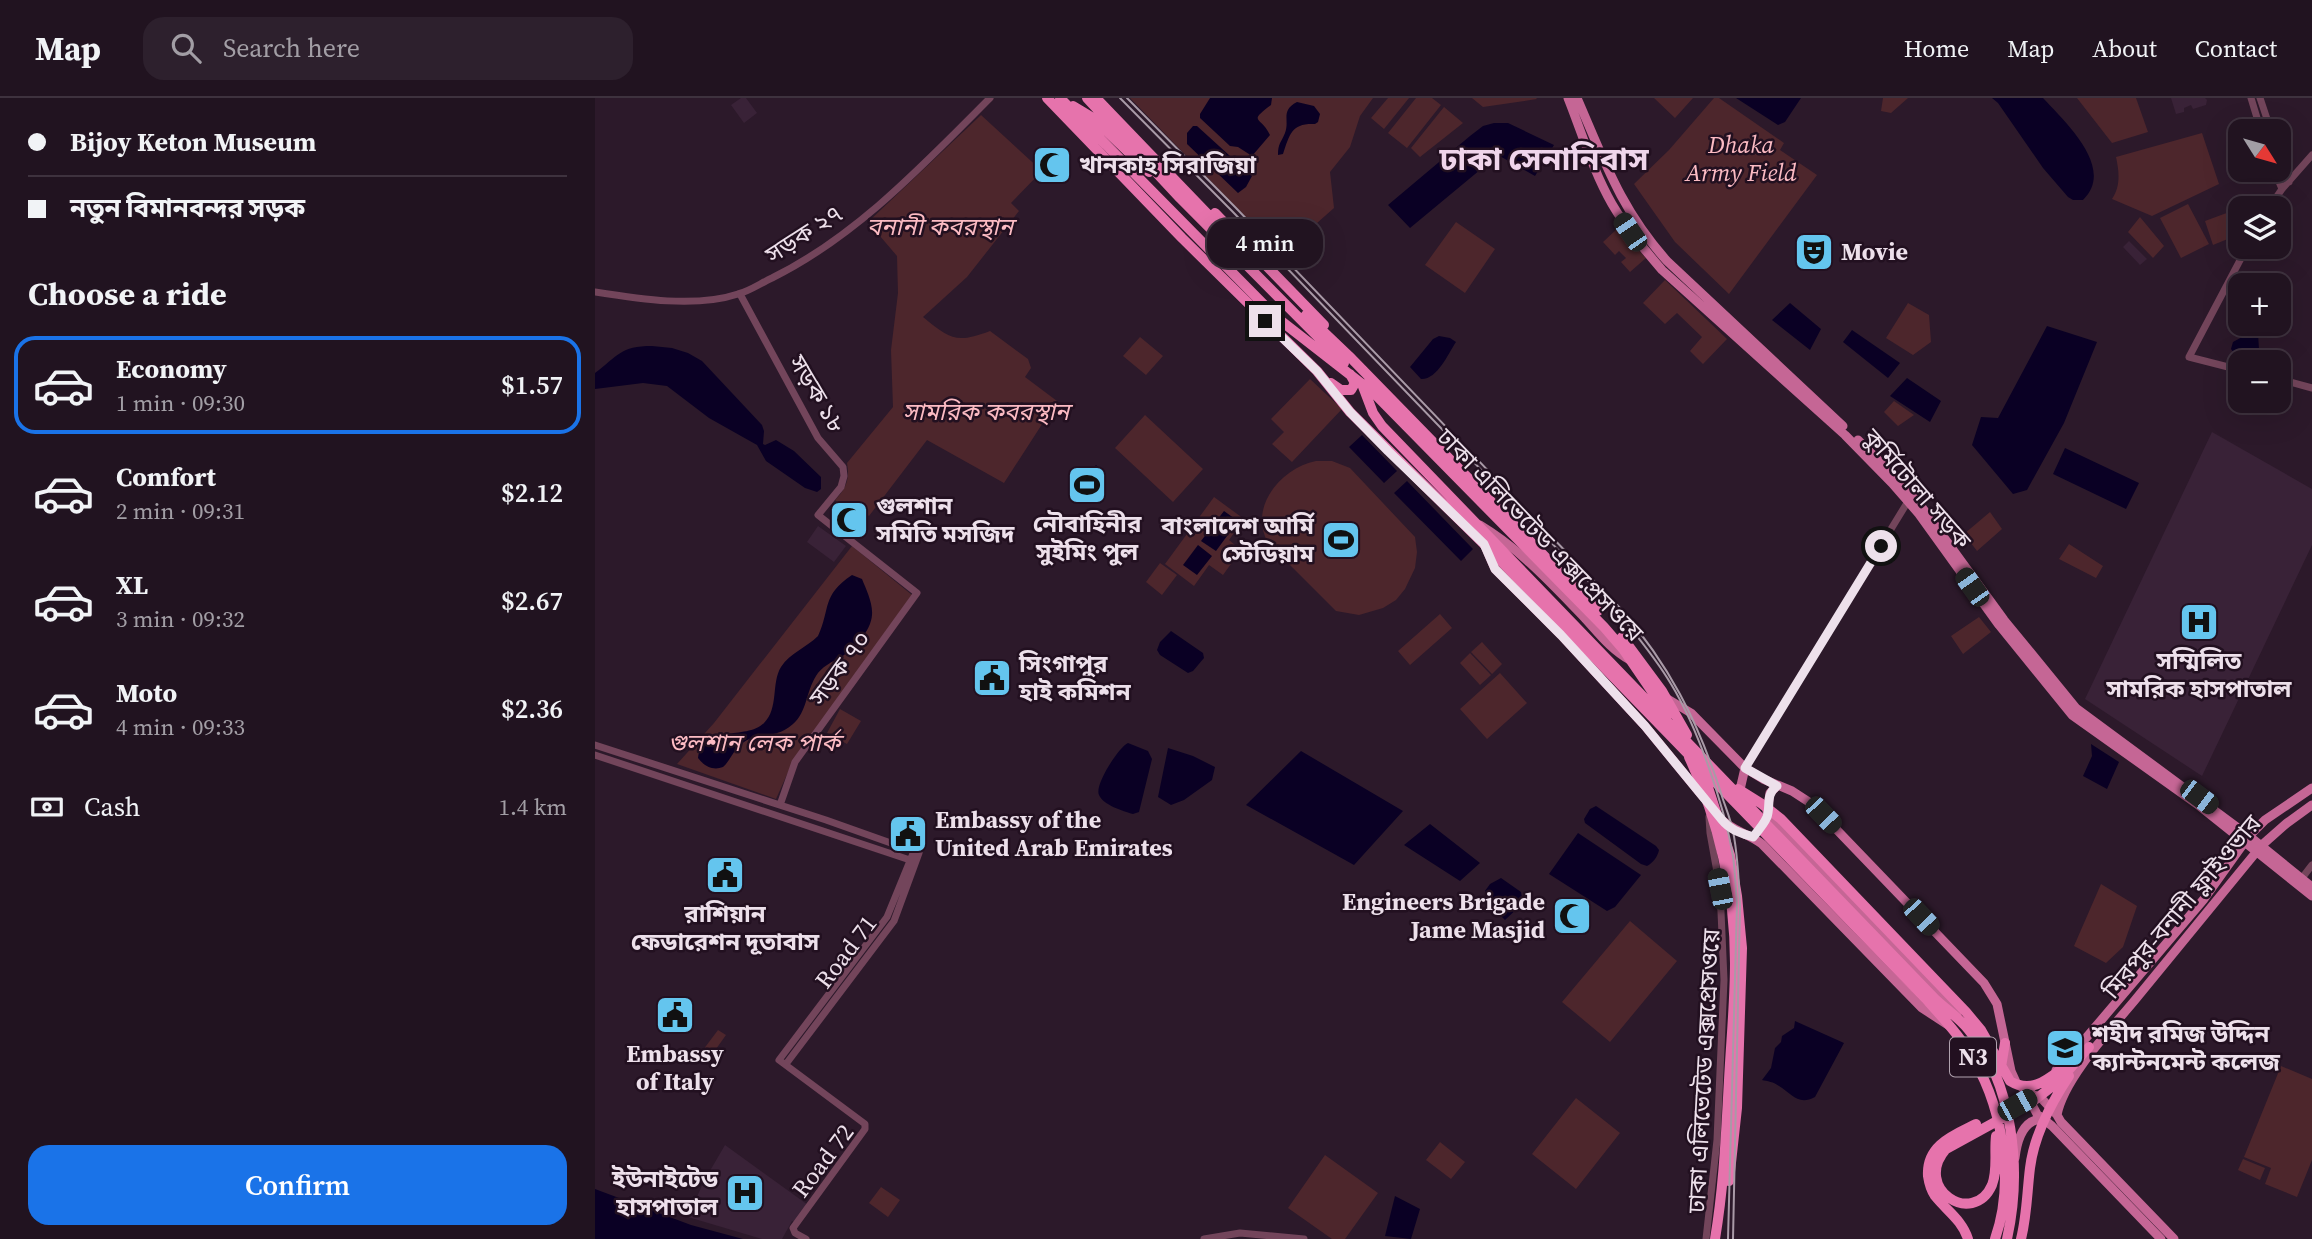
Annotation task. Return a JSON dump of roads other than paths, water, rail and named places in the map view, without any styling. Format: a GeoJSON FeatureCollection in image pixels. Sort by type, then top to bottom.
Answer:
{"type":"FeatureCollection","features":[{"type":"Feature","properties":{"kind":"highway"},"geometry":{"type":"LineString","coordinates":[[1047,98],[1277,334],[1317,371],[1333,385],[1347,391],[1353,389],[1355,383],[1350,374]]}},
{"type":"Feature","properties":{"kind":"highway"},"geometry":{"type":"LineString","coordinates":[[1059,98],[1093,118],[1139,163],[1181,198]]}},
{"type":"Feature","properties":{"kind":"highway"},"geometry":{"type":"LineString","coordinates":[[1059,98],[1276,317],[1363,384],[1373,413],[1382,426],[1476,523],[1557,613]]}},
{"type":"Feature","properties":{"kind":"highway","name":"ঢাকা এলিভেটেড এক্সপ্রেসওয়ে"},"geometry":{"type":"LineString","coordinates":[[1087,98],[1181,198],[1604,627],[1647,682],[1674,724],[1695,771],[1715,830],[1726,872],[1734,933],[1734,995],[1723,1179],[1715,1239]]}},
{"type":"Feature","properties":{"kind":"highway"},"geometry":{"type":"LineString","coordinates":[[1099,98],[1303,301],[1349,356]]}},
{"type":"Feature","properties":{"kind":"highway","name":"ঢাকা এলিভেটেড এক্সপ্রেসওয়ে"},"geometry":{"type":"LineString","coordinates":[[1099,98],[1289,299],[1349,356],[1615,629],[1662,691],[1689,740],[1730,856],[1742,947],[1737,1108],[1722,1239]]}},
{"type":"Feature","properties":{"kind":"highway"},"geometry":{"type":"LineString","coordinates":[[1317,371],[1350,412],[1726,781],[1780,819],[1966,1012],[1980,1030],[2010,1081],[2017,1085],[2035,1086],[2064,1068]]}},
{"type":"Feature","properties":{"kind":"highway","name":"N3"},"geometry":{"type":"LineString","coordinates":[[1557,613],[1968,1049],[1994,1107],[2004,1156],[2003,1198],[1995,1239]]}},
{"type":"Feature","properties":{"kind":"highway","name":"N3"},"geometry":{"type":"LineString","coordinates":[[1726,781],[1937,1000],[1959,1019],[1981,1046],[2000,1085],[2015,1163],[2014,1198],[2007,1239]]}},
{"type":"Feature","properties":{"kind":"highway"},"geometry":{"type":"LineString","coordinates":[[2000,1085],[2005,1044]]}},
{"type":"Feature","properties":{"kind":"highway"},"geometry":{"type":"LineString","coordinates":[[1999,1128],[1991,1185],[1975,1202],[1954,1202],[1943,1193],[1937,1182],[1935,1172],[1942,1153],[1951,1144],[2042,1096],[2089,1047]]}},
{"type":"Feature","properties":{"kind":"highway"},"geometry":{"type":"LineString","coordinates":[[2021,1239],[2028,1204],[2030,1166],[2041,1129],[2064,1083],[2089,1047]]}},
{"type":"Feature","properties":{"kind":"highway"},"geometry":{"type":"LineString","coordinates":[[1968,1238],[1959,1221],[1931,1188],[1928,1171],[1935,1150],[1955,1134],[2032,1097],[2064,1068]]}},
{"type":"Feature","properties":{"kind":"main road","name":"কুর্মিটোলা সড়ক"},"geometry":{"type":"LineString","coordinates":[[1568,98],[1605,190],[1621,219],[1662,270],[1845,435],[1910,498]]}},
{"type":"Feature","properties":{"kind":"main road","name":"কুর্মিটোলা সড়ক"},"geometry":{"type":"LineString","coordinates":[[1577,98],[1620,197],[1651,243],[1848,430],[1910,498],[2004,621],[2076,708],[2312,887]]}},
{"type":"Feature","properties":{"kind":"main road"},"geometry":{"type":"LineString","coordinates":[[1476,523],[1516,550],[1618,654],[1635,663],[1653,689],[1691,713],[1745,768],[1777,786],[1793,791],[1812,804],[1984,983],[1997,1004],[2016,1083],[2045,1101],[2174,1239]]}},
{"type":"Feature","properties":{"kind":"main road"},"geometry":{"type":"LineString","coordinates":[[1484,544],[1495,569],[1645,726],[1727,826],[1756,834]]}},
{"type":"Feature","properties":{"kind":"main road"},"geometry":{"type":"LineString","coordinates":[[1597,675],[1618,654]]}},
{"type":"Feature","properties":{"kind":"main road"},"geometry":{"type":"LineString","coordinates":[[1627,708],[1639,709],[1646,703],[1653,689]]}},
{"type":"Feature","properties":{"kind":"main road"},"geometry":{"type":"LineString","coordinates":[[1645,726],[1650,710],[1661,702],[1671,702]]}},
{"type":"Feature","properties":{"kind":"main road"},"geometry":{"type":"LineString","coordinates":[[1745,768],[1739,793],[1740,809],[1756,834],[1787,870],[1922,1008],[1949,1026]]}},
{"type":"Feature","properties":{"kind":"main road"},"geometry":{"type":"LineString","coordinates":[[1739,793],[1749,781],[1763,779]]}},
{"type":"Feature","properties":{"kind":"main road"},"geometry":{"type":"LineString","coordinates":[[1756,834],[1767,816],[1770,793],[1777,786]]}},
{"type":"Feature","properties":{"kind":"main road"},"geometry":{"type":"LineString","coordinates":[[2006,1112],[2059,1067],[2086,1038],[2204,899],[2247,839],[2266,820],[2312,790]]}},
{"type":"Feature","properties":{"kind":"main road","name":"মিরপুর-বনানী ফ্লাইওভার"},"geometry":{"type":"LineString","coordinates":[[2064,1068],[2206,901],[2255,834],[2312,790]]}},
{"type":"Feature","properties":{"kind":"main road","name":"মিরপুর-বনানী ফ্লাইওভার"},"geometry":{"type":"LineString","coordinates":[[2089,1047],[2200,918],[2265,834],[2312,799]]}},
{"type":"Feature","properties":{"kind":"main road"},"geometry":{"type":"LineString","coordinates":[[2059,1118],[2066,1091],[2091,1054],[2260,848],[2312,804]]}},
{"type":"Feature","properties":{"kind":"main road"},"geometry":{"type":"LineString","coordinates":[[1767,816],[1935,988],[1959,1019]]}},
{"type":"Feature","properties":{"kind":"main road"},"geometry":{"type":"LineString","coordinates":[[1774,855],[1783,855],[1790,846],[1790,839]]}},
{"type":"Feature","properties":{"kind":"main road","name":"কুর্মিটোলা সড়ক"},"geometry":{"type":"LineString","coordinates":[[2260,848],[2312,896]]}},
{"type":"Feature","properties":{"kind":"main road"},"geometry":{"type":"LineString","coordinates":[[1787,870],[1791,858],[1802,852]]}},
{"type":"Feature","properties":{"kind":"main road"},"geometry":{"type":"LineString","coordinates":[[2027,1092],[2035,1111],[2161,1239]]}},
{"type":"Feature","properties":{"kind":"main road"},"geometry":{"type":"LineString","coordinates":[[2015,1163],[2018,1144],[2026,1126],[2035,1119],[2043,1119]]}},
{"type":"Feature","properties":{"kind":"street","name":"সড়ক ২৭"},"geometry":{"type":"LineString","coordinates":[[595,292],[632,298],[687,300],[715,299],[740,294],[798,265],[873,211],[990,98]]}},
{"type":"Feature","properties":{"kind":"street"},"geometry":{"type":"LineString","coordinates":[[2251,98],[2257,119]]}},
{"type":"Feature","properties":{"kind":"street"},"geometry":{"type":"LineString","coordinates":[[2260,98],[2267,119]]}},
{"type":"Feature","properties":{"kind":"street"},"geometry":{"type":"LineString","coordinates":[[2291,180],[2312,155]]}},
{"type":"Feature","properties":{"kind":"street"},"geometry":{"type":"LineString","coordinates":[[2279,182],[2282,189]]}},
{"type":"Feature","properties":{"kind":"street"},"geometry":{"type":"LineString","coordinates":[[2277,196],[2289,182]]}},
{"type":"Feature","properties":{"kind":"street"},"geometry":{"type":"LineString","coordinates":[[2228,367],[2189,357],[2241,259]]}},
{"type":"Feature","properties":{"kind":"street","name":"সড়ক ১৮"},"geometry":{"type":"LineString","coordinates":[[740,294],[818,438],[843,467],[841,487],[820,512],[917,593]]}},
{"type":"Feature","properties":{"kind":"street"},"geometry":{"type":"LineString","coordinates":[[2291,382],[2312,388]]}},
{"type":"Feature","properties":{"kind":"street"},"geometry":{"type":"LineString","coordinates":[[1745,768],[1910,498]]}},
{"type":"Feature","properties":{"kind":"street","name":"সড়ক ৭০"},"geometry":{"type":"LineString","coordinates":[[780,805],[795,762],[917,593]]}},
{"type":"Feature","properties":{"kind":"street"},"geometry":{"type":"LineString","coordinates":[[595,745],[780,805]]}},
{"type":"Feature","properties":{"kind":"street"},"geometry":{"type":"LineString","coordinates":[[595,755],[913,860]]}},
{"type":"Feature","properties":{"kind":"street","name":"Road 71"},"geometry":{"type":"LineString","coordinates":[[780,805],[916,852],[894,920],[784,1060]]}},
{"type":"Feature","properties":{"kind":"street"},"geometry":{"type":"LineString","coordinates":[[1706,1239],[1717,1140],[1724,980],[1720,889],[1710,833],[1709,806]]}},
{"type":"Feature","properties":{"kind":"street"},"geometry":{"type":"LineString","coordinates":[[2302,878],[2312,865]]}},
{"type":"Feature","properties":{"kind":"street","name":"Road 72"},"geometry":{"type":"LineString","coordinates":[[784,1060],[871,1127],[798,1227],[809,1239]]}},
{"type":"Feature","properties":{"kind":"street"},"geometry":{"type":"LineString","coordinates":[[1204,1239],[1240,1233],[1304,1239]]}},
{"type":"Feature","properties":{"kind":"tram line"},"geometry":{"type":"LineString","coordinates":[[1127,98],[1620,608],[1653,650],[1680,694],[1711,764],[1732,826],[1737,859],[1740,906],[1733,1239]]}},
{"type":"Feature","properties":{"kind":"railway"},"geometry":{"type":"LineString","coordinates":[[1120,98],[1617,611],[1659,665],[1681,702],[1717,791],[1729,836],[1735,874],[1737,904],[1728,1239]]}},
{"type":"Feature","properties":{"kind":"place","name":"খানকাহ সিরাজিয়া"},"geometry":{"type":"Point","coordinates":[1052,165]}},
{"type":"Feature","properties":{"kind":"place","name":"Movie"},"geometry":{"type":"Point","coordinates":[1814,252]}},
{"type":"Feature","properties":{"kind":"place","name":"নৌবাহিনীর সুইমিং পুল"},"geometry":{"type":"Point","coordinates":[1087,485]}},
{"type":"Feature","properties":{"kind":"place","name":"গুলশান সমিতি মসজিদ"},"geometry":{"type":"Point","coordinates":[849,520]}},
{"type":"Feature","properties":{"kind":"place","name":"বাংলাদেশ আর্মি স্টেডিয়াম"},"geometry":{"type":"Point","coordinates":[1341,540]}},
{"type":"Feature","properties":{"kind":"place","name":"সম্মিলিত সামরিক হাসপাতাল"},"geometry":{"type":"Point","coordinates":[2199,622]}},
{"type":"Feature","properties":{"kind":"place","name":"সিংগাপুর হাই কমিশন"},"geometry":{"type":"Point","coordinates":[992,678]}},
{"type":"Feature","properties":{"kind":"place","name":"Embassy of the United Arab Emirates"},"geometry":{"type":"Point","coordinates":[908,834]}},
{"type":"Feature","properties":{"kind":"place","name":"রাশিয়ান ফেডারেশন দূতাবাস"},"geometry":{"type":"Point","coordinates":[725,875]}},
{"type":"Feature","properties":{"kind":"place","name":"Engineers Brigade Jame Masjid"},"geometry":{"type":"Point","coordinates":[1572,916]}},
{"type":"Feature","properties":{"kind":"place","name":"Embassy of Italy"},"geometry":{"type":"Point","coordinates":[675,1015]}},
{"type":"Feature","properties":{"kind":"place","name":"শহীদ রমিজ উদ্দিন ক্যান্টনমেন্ট কলেজ"},"geometry":{"type":"Point","coordinates":[2065,1048]}},
{"type":"Feature","properties":{"kind":"place","name":"ইউনাইটেড হাসপাতাল"},"geometry":{"type":"Point","coordinates":[745,1193]}},
{"type":"Feature","properties":{"kind":"district","name":"ঢাকা সেনানিবাস"},"geometry":{"type":"Point","coordinates":[1544,159]}},
{"type":"Feature","properties":{"kind":"park label","name":"Dhaka Army Field"},"geometry":{"type":"Point","coordinates":[1741,159]}},
{"type":"Feature","properties":{"kind":"park label","name":"বনানী কবরস্থান"},"geometry":{"type":"Point","coordinates":[940,227]}},
{"type":"Feature","properties":{"kind":"park label","name":"সামরিক কবরস্থান"},"geometry":{"type":"Point","coordinates":[986,412]}},
{"type":"Feature","properties":{"kind":"park label","name":"গুলশান লেক পার্ক"},"geometry":{"type":"Point","coordinates":[754,743]}}]}
